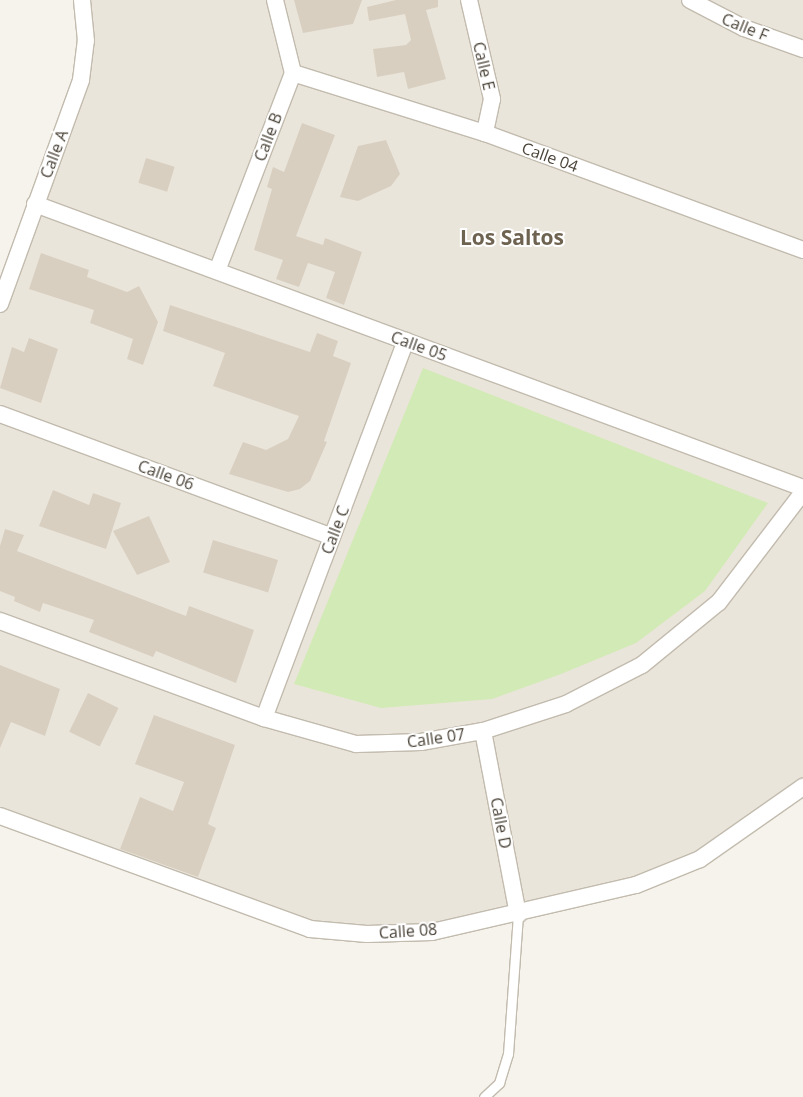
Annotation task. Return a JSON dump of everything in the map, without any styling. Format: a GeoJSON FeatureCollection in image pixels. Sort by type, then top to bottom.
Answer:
{"type":"FeatureCollection","features":[{"type":"Feature","properties":{"kind":"street","name":"Calle A"},"geometry":{"type":"LineString","coordinates":[[0,304],[81,80],[86,41],[82,0]]}},
{"type":"Feature","properties":{"kind":"street"},"geometry":{"type":"LineString","coordinates":[[276,0],[293,73]]}},
{"type":"Feature","properties":{"kind":"street","name":"Calle E"},"geometry":{"type":"LineString","coordinates":[[469,0],[492,99],[485,133]]}},
{"type":"Feature","properties":{"kind":"street","name":"Calle F"},"geometry":{"type":"LineString","coordinates":[[690,0],[744,28],[803,49]]}},
{"type":"Feature","properties":{"kind":"street","name":"Calle 04"},"geometry":{"type":"LineString","coordinates":[[293,73],[485,133],[803,250]]}},
{"type":"Feature","properties":{"kind":"street","name":"Calle B"},"geometry":{"type":"LineString","coordinates":[[217,272],[293,73]]}},
{"type":"Feature","properties":{"kind":"street","name":"Calle 05"},"geometry":{"type":"LineString","coordinates":[[35,204],[803,488]]}},
{"type":"Feature","properties":{"kind":"street","name":"Calle C"},"geometry":{"type":"LineString","coordinates":[[264,718],[406,341]]}},
{"type":"Feature","properties":{"kind":"street","name":"Calle 06"},"geometry":{"type":"LineString","coordinates":[[0,414],[332,537]]}},
{"type":"Feature","properties":{"kind":"street","name":"Calle 07"},"geometry":{"type":"LineString","coordinates":[[0,621],[264,718],[356,744],[422,742],[483,731],[566,704],[642,664],[720,602],[803,492]]}},
{"type":"Feature","properties":{"kind":"street","name":"Calle D"},"geometry":{"type":"LineString","coordinates":[[483,731],[518,914]]}},
{"type":"Feature","properties":{"kind":"street","name":"Calle 08"},"geometry":{"type":"LineString","coordinates":[[0,816],[310,929],[367,934],[432,932],[518,914],[636,885],[700,859],[803,787]]}},
{"type":"Feature","properties":{"kind":"lane"},"geometry":{"type":"LineString","coordinates":[[484,1097],[499,1083],[508,1054],[518,914]]}},
{"type":"Feature","properties":{"kind":"shaded area"},"geometry":{"type":"Polygon","coordinates":[[[82,0],[803,0],[803,787],[700,859],[636,885],[432,932],[310,929],[0,816],[0,305],[81,80],[82,0]]]}},
{"type":"Feature","properties":{"kind":"green space"},"geometry":{"type":"Polygon","coordinates":[[[423,368],[768,503],[705,591],[636,643],[561,674],[492,699],[381,708],[294,684],[423,368]]]}},
{"type":"Feature","properties":{"kind":"building"},"geometry":{"type":"Polygon","coordinates":[[[294,0],[362,0],[353,24],[303,33],[294,0]]]}},
{"type":"Feature","properties":{"kind":"building"},"geometry":{"type":"Polygon","coordinates":[[[396,0],[438,0],[438,7],[426,10],[446,79],[408,89],[404,72],[377,77],[373,49],[406,45],[411,40],[405,14],[369,21],[367,7],[396,0]]]}},
{"type":"Feature","properties":{"kind":"building"},"geometry":{"type":"Polygon","coordinates":[[[302,123],[335,135],[296,236],[323,245],[325,238],[362,252],[344,305],[326,298],[335,272],[308,263],[299,287],[276,279],[283,260],[254,250],[272,189],[267,187],[273,167],[284,172],[302,123]]]}},
{"type":"Feature","properties":{"kind":"building"},"geometry":{"type":"Polygon","coordinates":[[[386,140],[400,174],[391,186],[358,201],[340,197],[358,146],[386,140]]]}},
{"type":"Feature","properties":{"kind":"building"},"geometry":{"type":"Polygon","coordinates":[[[146,158],[175,167],[167,192],[138,183],[146,158]]]}},
{"type":"Feature","properties":{"kind":"building"},"geometry":{"type":"Polygon","coordinates":[[[41,253],[89,270],[87,277],[127,292],[139,286],[158,322],[143,365],[127,359],[133,339],[90,323],[94,310],[29,289],[41,253]]]}},
{"type":"Feature","properties":{"kind":"building"},"geometry":{"type":"Polygon","coordinates":[[[170,305],[310,352],[317,333],[338,341],[333,356],[351,363],[324,441],[327,442],[310,481],[300,489],[288,492],[229,474],[243,442],[266,450],[288,439],[299,416],[213,386],[225,353],[163,331],[170,305]]]}},
{"type":"Feature","properties":{"kind":"building"},"geometry":{"type":"Polygon","coordinates":[[[29,338],[58,349],[41,403],[0,388],[12,347],[24,352],[29,338]]]}},
{"type":"Feature","properties":{"kind":"building"},"geometry":{"type":"Polygon","coordinates":[[[53,490],[89,505],[93,493],[121,503],[106,549],[39,526],[53,490]]]}},
{"type":"Feature","properties":{"kind":"building"},"geometry":{"type":"Polygon","coordinates":[[[149,516],[170,562],[137,575],[113,531],[149,516]]]}},
{"type":"Feature","properties":{"kind":"building"},"geometry":{"type":"Polygon","coordinates":[[[5,529],[24,535],[17,551],[186,616],[189,606],[254,630],[236,683],[156,651],[153,657],[89,632],[94,620],[43,603],[40,612],[14,601],[15,597],[0,591],[0,546],[5,529]]]}},
{"type":"Feature","properties":{"kind":"building"},"geometry":{"type":"Polygon","coordinates":[[[213,540],[278,560],[268,592],[203,573],[213,540]]]}},
{"type":"Feature","properties":{"kind":"building"},"geometry":{"type":"Polygon","coordinates":[[[0,665],[60,689],[45,736],[11,722],[0,748],[0,665]]]}},
{"type":"Feature","properties":{"kind":"building"},"geometry":{"type":"Polygon","coordinates":[[[88,693],[119,708],[100,747],[69,732],[88,693]]]}},
{"type":"Feature","properties":{"kind":"building"},"geometry":{"type":"Polygon","coordinates":[[[154,715],[235,745],[208,824],[216,828],[198,877],[120,849],[140,797],[173,811],[184,782],[135,764],[154,715]]]}},
{"type":"Feature","properties":{"kind":"district","name":"Los Saltos"},"geometry":{"type":"Point","coordinates":[512,237]}}]}
